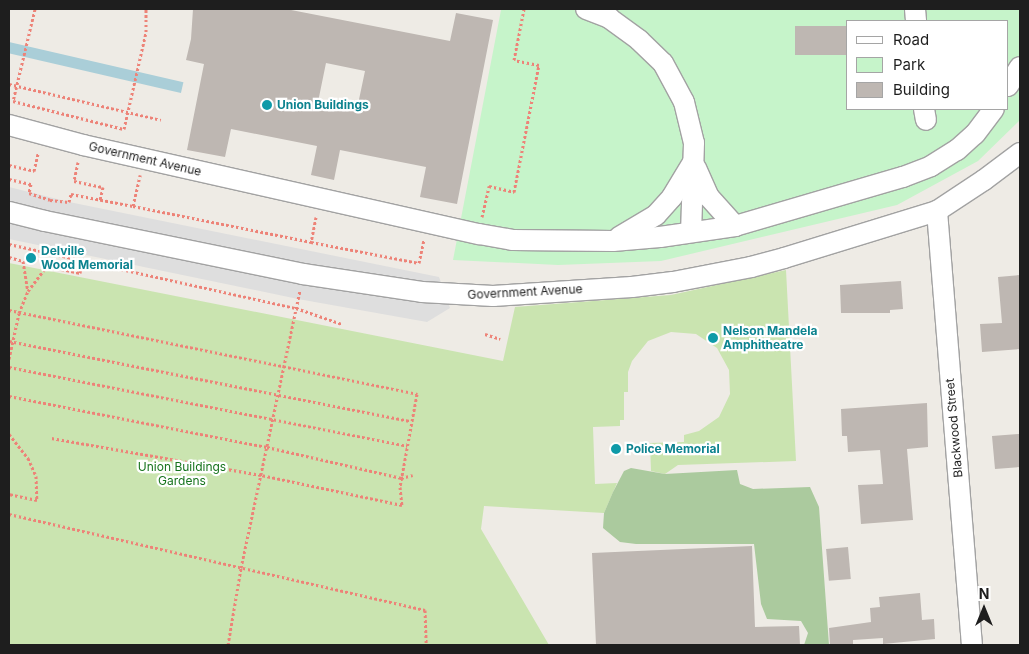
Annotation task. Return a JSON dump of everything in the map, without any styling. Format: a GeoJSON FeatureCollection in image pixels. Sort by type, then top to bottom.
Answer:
{"type":"FeatureCollection","features":[{"type":"Feature","properties":{"kind":"street"},"geometry":{"type":"LineString","coordinates":[[586,9],[608,18],[639,40],[663,63],[684,102],[694,143],[691,232]]}},
{"type":"Feature","properties":{"kind":"street"},"geometry":{"type":"LineString","coordinates":[[1009,84],[1020,67]]}},
{"type":"Feature","properties":{"kind":"street","name":"Government Avenue"},"geometry":{"type":"LineString","coordinates":[[9,125],[427,224],[478,234],[513,240],[613,241],[735,226],[902,177],[931,166],[957,150],[975,134],[993,110]]}},
{"type":"Feature","properties":{"kind":"street","name":"Government Avenue"},"geometry":{"type":"LineString","coordinates":[[9,212],[303,274],[391,288],[458,295],[493,296],[632,287],[751,267],[937,211],[984,180],[1020,153]]}},
{"type":"Feature","properties":{"kind":"street"},"geometry":{"type":"LineString","coordinates":[[694,162],[709,197],[735,226]]}},
{"type":"Feature","properties":{"kind":"street"},"geometry":{"type":"LineString","coordinates":[[613,241],[656,214],[672,197],[694,162]]}},
{"type":"Feature","properties":{"kind":"street","name":"Blackwood Street"},"geometry":{"type":"LineString","coordinates":[[937,211],[972,645]]}},
{"type":"Feature","properties":{"kind":"path"},"geometry":{"type":"LineString","coordinates":[[36,9],[13,100],[124,129],[146,32],[146,9]]}},
{"type":"Feature","properties":{"kind":"path"},"geometry":{"type":"LineString","coordinates":[[478,234],[489,186],[514,192],[539,65],[514,60],[524,9]]}},
{"type":"Feature","properties":{"kind":"path"},"geometry":{"type":"LineString","coordinates":[[9,84],[162,120]]}},
{"type":"Feature","properties":{"kind":"path"},"geometry":{"type":"LineString","coordinates":[[68,120],[69,115]]}},
{"type":"Feature","properties":{"kind":"path"},"geometry":{"type":"LineString","coordinates":[[83,144],[74,181],[103,187],[100,200]]}},
{"type":"Feature","properties":{"kind":"path"},"geometry":{"type":"LineString","coordinates":[[9,165],[34,171],[38,151]]}},
{"type":"Feature","properties":{"kind":"path"},"geometry":{"type":"LineString","coordinates":[[133,206],[140,175]]}},
{"type":"Feature","properties":{"kind":"path"},"geometry":{"type":"LineString","coordinates":[[9,179],[31,184],[29,192],[50,200],[69,202],[71,194],[419,262],[427,224]]}},
{"type":"Feature","properties":{"kind":"path"},"geometry":{"type":"LineString","coordinates":[[311,242],[320,199]]}},
{"type":"Feature","properties":{"kind":"path"},"geometry":{"type":"LineString","coordinates":[[9,244],[296,308],[342,324]]}},
{"type":"Feature","properties":{"kind":"path"},"geometry":{"type":"LineString","coordinates":[[9,257],[23,261],[28,292]]}},
{"type":"Feature","properties":{"kind":"path"},"geometry":{"type":"LineString","coordinates":[[9,359],[11,342],[19,313],[28,292],[47,266],[80,273],[82,261]]}},
{"type":"Feature","properties":{"kind":"path"},"geometry":{"type":"LineString","coordinates":[[228,645],[241,568],[303,274]]}},
{"type":"Feature","properties":{"kind":"path"},"geometry":{"type":"LineString","coordinates":[[9,310],[417,394],[401,478],[402,505],[261,475],[51,438]]}},
{"type":"Feature","properties":{"kind":"path"},"geometry":{"type":"LineString","coordinates":[[485,334],[500,339]]}},
{"type":"Feature","properties":{"kind":"path"},"geometry":{"type":"LineString","coordinates":[[11,342],[412,421]]}},
{"type":"Feature","properties":{"kind":"path"},"geometry":{"type":"LineString","coordinates":[[9,367],[407,446]]}},
{"type":"Feature","properties":{"kind":"path"},"geometry":{"type":"LineString","coordinates":[[9,396],[267,447],[401,478],[414,475]]}},
{"type":"Feature","properties":{"kind":"path"},"geometry":{"type":"LineString","coordinates":[[9,434],[28,458],[36,476],[37,500],[9,494]]}},
{"type":"Feature","properties":{"kind":"path"},"geometry":{"type":"LineString","coordinates":[[9,514],[425,610],[426,645]]}},
{"type":"Feature","properties":{"kind":"green space"},"geometry":{"type":"Polygon","coordinates":[[[494,9],[1020,9],[1020,120],[978,161],[897,205],[661,261],[558,265],[453,260],[501,10],[494,9]]]}},
{"type":"Feature","properties":{"kind":"green space","name":"Union Buildings Gardens"},"geometry":{"type":"Polygon","coordinates":[[[9,263],[503,361],[515,307],[671,295],[786,270],[796,461],[678,465],[665,474],[651,471],[650,443],[684,442],[684,435],[699,431],[719,417],[730,394],[729,370],[717,348],[696,334],[671,332],[648,341],[632,361],[628,372],[628,392],[624,392],[624,420],[620,420],[620,426],[593,427],[595,484],[617,483],[604,513],[484,506],[481,529],[549,645],[9,645],[9,263]]]}},
{"type":"Feature","properties":{"kind":"green space"},"geometry":{"type":"Polygon","coordinates":[[[631,468],[665,474],[737,470],[740,484],[753,489],[810,487],[819,507],[829,645],[804,645],[808,633],[801,621],[767,619],[761,604],[754,544],[636,544],[620,542],[603,528],[604,513],[613,492],[624,471],[631,468]]]}},
{"type":"Feature","properties":{"kind":"shaded area"},"geometry":{"type":"Polygon","coordinates":[[[9,187],[69,202],[439,277],[450,308],[427,322],[298,299],[9,239],[9,187]]]}},
{"type":"Feature","properties":{"kind":"water"},"geometry":{"type":"Polygon","coordinates":[[[9,42],[183,82],[181,93],[9,53],[9,42]]]}},
{"type":"Feature","properties":{"kind":"building","name":"Union Buildings"},"geometry":{"type":"Polygon","coordinates":[[[193,9],[286,9],[450,41],[456,13],[493,20],[457,204],[420,197],[426,167],[340,150],[334,180],[311,175],[317,146],[231,129],[225,157],[187,150],[204,64],[186,60],[191,39],[193,9]],[[326,63],[318,102],[357,109],[365,71],[326,63]]]}},
{"type":"Feature","properties":{"kind":"building"},"geometry":{"type":"Polygon","coordinates":[[[795,26],[846,26],[846,55],[795,55],[795,26]]]}},
{"type":"Feature","properties":{"kind":"building"},"geometry":{"type":"Polygon","coordinates":[[[1020,275],[1020,349],[982,352],[980,324],[1002,323],[998,277],[1020,275]]]}},
{"type":"Feature","properties":{"kind":"building"},"geometry":{"type":"Polygon","coordinates":[[[901,281],[903,309],[890,310],[890,313],[841,313],[840,285],[901,281]]]}},
{"type":"Feature","properties":{"kind":"building"},"geometry":{"type":"Polygon","coordinates":[[[927,403],[928,447],[907,449],[913,520],[861,524],[858,485],[883,484],[880,450],[848,452],[847,436],[842,436],[841,409],[927,403]]]}},
{"type":"Feature","properties":{"kind":"building"},"geometry":{"type":"Polygon","coordinates":[[[1020,434],[1020,467],[995,469],[992,436],[1020,434]]]}},
{"type":"Feature","properties":{"kind":"building"},"geometry":{"type":"Polygon","coordinates":[[[752,546],[755,627],[799,626],[800,645],[596,645],[592,553],[752,546]]]}},
{"type":"Feature","properties":{"kind":"building"},"geometry":{"type":"Polygon","coordinates":[[[848,547],[851,579],[829,581],[826,549],[848,547]]]}},
{"type":"Feature","properties":{"kind":"building"},"geometry":{"type":"Polygon","coordinates":[[[920,593],[922,620],[934,619],[935,639],[883,644],[883,638],[853,640],[853,645],[830,645],[829,628],[871,622],[870,608],[880,607],[879,597],[920,593]]]}},
{"type":"Feature","properties":{"kind":"place","name":"Union Buildings"},"geometry":{"type":"Point","coordinates":[267,105]}},
{"type":"Feature","properties":{"kind":"place","name":"Delville Wood Memorial"},"geometry":{"type":"Point","coordinates":[31,258]}},
{"type":"Feature","properties":{"kind":"place","name":"Nelson Mandela Amphitheatre"},"geometry":{"type":"Point","coordinates":[713,338]}},
{"type":"Feature","properties":{"kind":"place","name":"Police Memorial"},"geometry":{"type":"Point","coordinates":[616,449]}}]}
